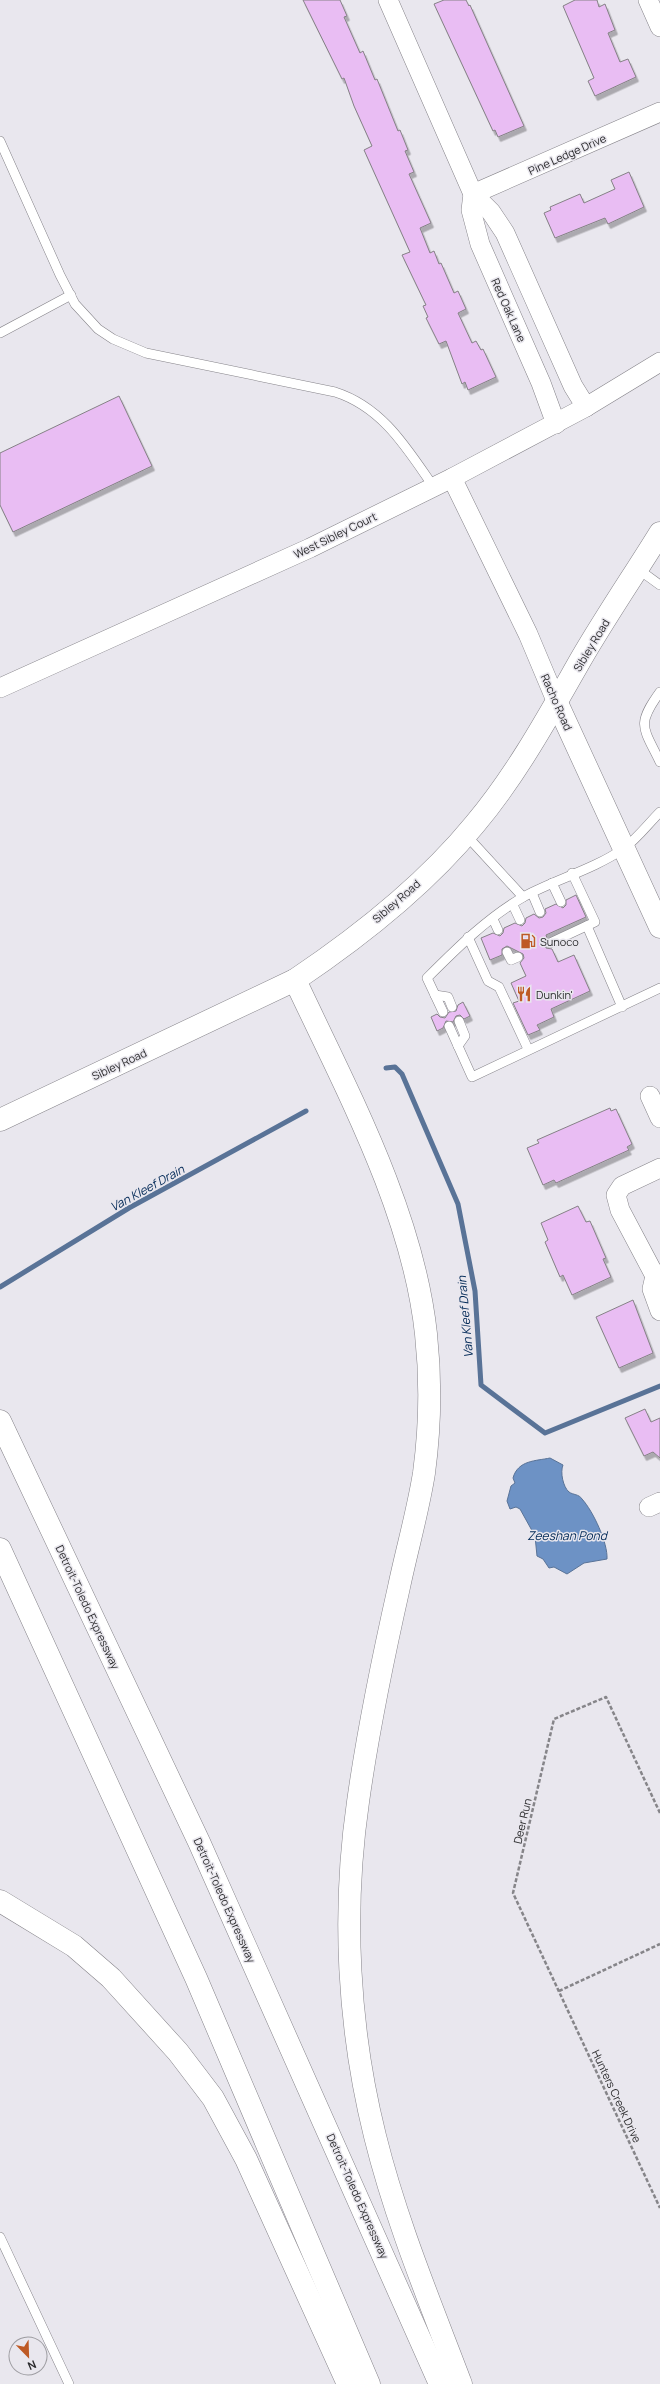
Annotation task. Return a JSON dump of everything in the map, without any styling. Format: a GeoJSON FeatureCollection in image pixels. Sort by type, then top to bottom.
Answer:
{"type":"FeatureCollection","features":[{"type":"Feature","properties":{"kind":"main road","name":"Sibley Road"},"geometry":{"type":"LineString","coordinates":[[0,1120],[295,980],[331,956],[422,879],[466,835],[492,803],[557,703],[660,534]]}},
{"type":"Feature","properties":{"kind":"main road","name":"Racho Road"},"geometry":{"type":"LineString","coordinates":[[557,703],[660,926]]}},
{"type":"Feature","properties":{"kind":"main road"},"geometry":{"type":"LineString","coordinates":[[295,980],[394,1199],[415,1270],[426,1333],[429,1418],[424,1470],[388,1637],[358,1802],[351,1907],[351,1990],[361,2071],[375,2136],[397,2212],[461,2384]]}},
{"type":"Feature","properties":{"kind":"main road","name":"Detroit-Toledo Expressway"},"geometry":{"type":"LineString","coordinates":[[0,1421],[199,1842],[440,2384]]}},
{"type":"Feature","properties":{"kind":"main road"},"geometry":{"type":"LineString","coordinates":[[0,1549],[196,1978],[369,2384]]}},
{"type":"Feature","properties":{"kind":"main road"},"geometry":{"type":"LineString","coordinates":[[0,1901],[74,1946],[111,1978],[178,2052],[213,2098],[246,2159],[348,2384]]}},
{"type":"Feature","properties":{"kind":"street","name":"Red Oak Lane"},"geometry":{"type":"LineString","coordinates":[[388,0],[473,194],[491,212],[505,233],[573,386],[586,407]]}},
{"type":"Feature","properties":{"kind":"street"},"geometry":{"type":"LineString","coordinates":[[648,0],[660,27]]}},
{"type":"Feature","properties":{"kind":"street","name":"Pine Ledge Drive"},"geometry":{"type":"LineString","coordinates":[[473,194],[660,112]]}},
{"type":"Feature","properties":{"kind":"street","name":"Red Oak Lane"},"geometry":{"type":"LineString","coordinates":[[473,194],[470,210],[480,244],[541,383],[556,424]]}},
{"type":"Feature","properties":{"kind":"street","name":"West Sibley Court"},"geometry":{"type":"LineString","coordinates":[[0,688],[310,548],[433,486],[452,478],[556,424],[660,362]]}},
{"type":"Feature","properties":{"kind":"street","name":"Racho Road"},"geometry":{"type":"LineString","coordinates":[[452,478],[528,634],[557,703]]}},
{"type":"Feature","properties":{"kind":"street"},"geometry":{"type":"LineString","coordinates":[[650,1096],[660,1118]]}},
{"type":"Feature","properties":{"kind":"street"},"geometry":{"type":"LineString","coordinates":[[660,1168],[622,1186],[616,1195],[620,1210],[657,1275],[652,1289],[660,1311]]}},
{"type":"Feature","properties":{"kind":"lane"},"geometry":{"type":"LineString","coordinates":[[0,141],[46,246],[70,295],[86,318],[98,329],[113,339],[146,353],[335,392],[350,397],[386,422],[401,439],[433,486]]}},
{"type":"Feature","properties":{"kind":"lane"},"geometry":{"type":"LineString","coordinates":[[0,333],[70,295]]}},
{"type":"Feature","properties":{"kind":"lane"},"geometry":{"type":"LineString","coordinates":[[638,569],[660,585]]}},
{"type":"Feature","properties":{"kind":"lane"},"geometry":{"type":"LineString","coordinates":[[660,692],[646,712],[644,722],[645,732],[660,762]]}},
{"type":"Feature","properties":{"kind":"lane"},"geometry":{"type":"LineString","coordinates":[[443,1012],[427,978],[468,937],[528,895],[572,873],[588,868],[624,848],[660,812]]}},
{"type":"Feature","properties":{"kind":"lane"},"geometry":{"type":"LineString","coordinates":[[466,835],[528,895],[540,912]]}},
{"type":"Feature","properties":{"kind":"lane"},"geometry":{"type":"LineString","coordinates":[[551,939],[572,928],[587,926],[595,922],[572,873]]}},
{"type":"Feature","properties":{"kind":"lane"},"geometry":{"type":"LineString","coordinates":[[552,883],[561,902]]}},
{"type":"Feature","properties":{"kind":"lane"},"geometry":{"type":"LineString","coordinates":[[513,905],[520,920]]}},
{"type":"Feature","properties":{"kind":"lane"},"geometry":{"type":"LineString","coordinates":[[493,919],[498,930]]}},
{"type":"Feature","properties":{"kind":"lane"},"geometry":{"type":"LineString","coordinates":[[587,926],[622,1006]]}},
{"type":"Feature","properties":{"kind":"lane"},"geometry":{"type":"LineString","coordinates":[[468,937],[488,981],[499,987],[528,1049]]}},
{"type":"Feature","properties":{"kind":"lane"},"geometry":{"type":"LineString","coordinates":[[507,952],[511,960],[518,958]]}},
{"type":"Feature","properties":{"kind":"lane"},"geometry":{"type":"LineString","coordinates":[[449,1026],[472,1077],[528,1049],[660,988]]}},
{"type":"Feature","properties":{"kind":"lane"},"geometry":{"type":"LineString","coordinates":[[435,995],[448,997],[452,1007]]}},
{"type":"Feature","properties":{"kind":"lane"},"geometry":{"type":"LineString","coordinates":[[458,1046],[465,1036],[459,1021]]}},
{"type":"Feature","properties":{"kind":"lane"},"geometry":{"type":"LineString","coordinates":[[0,2237],[69,2384]]}},
{"type":"Feature","properties":{"kind":"path","name":"Deer Run"},"geometry":{"type":"LineString","coordinates":[[559,1991],[513,1893],[554,1719],[606,1697],[660,1813]]}},
{"type":"Feature","properties":{"kind":"path"},"geometry":{"type":"LineString","coordinates":[[559,1991],[660,1944]]}},
{"type":"Feature","properties":{"kind":"path","name":"Hunters Creek Drive"},"geometry":{"type":"LineString","coordinates":[[559,1991],[660,2208]]}},
{"type":"Feature","properties":{"kind":"water","name":"Zeeshan Pond"},"geometry":{"type":"Polygon","coordinates":[[[550,1458],[563,1465],[562,1475],[567,1490],[572,1494],[581,1497],[591,1511],[599,1528],[607,1552],[607,1559],[584,1563],[567,1574],[554,1567],[549,1568],[543,1559],[537,1556],[535,1536],[520,1509],[516,1507],[510,1509],[507,1501],[511,1486],[515,1483],[513,1478],[515,1472],[519,1468],[528,1462],[550,1458]]]}},
{"type":"Feature","properties":{"kind":"building"},"geometry":{"type":"Polygon","coordinates":[[[303,0],[340,0],[347,16],[344,17],[360,53],[363,51],[375,80],[377,79],[398,131],[400,130],[408,150],[405,151],[414,172],[409,174],[431,223],[420,228],[430,253],[434,251],[454,293],[458,291],[466,309],[458,313],[472,343],[476,341],[481,350],[483,349],[496,377],[468,390],[465,382],[462,384],[446,341],[439,344],[426,318],[428,317],[423,306],[426,305],[402,255],[410,252],[364,150],[372,146],[354,106],[344,78],[342,79],[303,0]]]}},
{"type":"Feature","properties":{"kind":"building"},"geometry":{"type":"Polygon","coordinates":[[[444,0],[466,0],[469,6],[470,5],[524,126],[498,137],[495,130],[493,131],[434,4],[444,0]]]}},
{"type":"Feature","properties":{"kind":"building"},"geometry":{"type":"Polygon","coordinates":[[[575,0],[597,0],[599,7],[605,4],[615,30],[608,33],[620,62],[628,59],[636,77],[595,96],[588,81],[594,78],[563,6],[575,0]]]}},
{"type":"Feature","properties":{"kind":"building"},"geometry":{"type":"Polygon","coordinates":[[[629,172],[644,207],[608,224],[605,218],[555,238],[544,213],[551,210],[550,207],[580,194],[584,203],[615,189],[611,180],[629,172]]]}},
{"type":"Feature","properties":{"kind":"building"},"geometry":{"type":"Polygon","coordinates":[[[119,396],[152,466],[13,532],[0,505],[0,453],[119,396]]]}},
{"type":"Feature","properties":{"kind":"building"},"geometry":{"type":"Polygon","coordinates":[[[576,895],[586,917],[546,935],[547,938],[544,943],[546,948],[552,949],[558,962],[574,955],[590,991],[551,1009],[554,1017],[537,1025],[540,1030],[528,1035],[513,1003],[519,1001],[511,983],[526,976],[520,963],[524,958],[523,954],[507,946],[502,949],[502,955],[490,960],[481,938],[493,933],[500,936],[503,933],[504,928],[515,923],[522,926],[525,923],[526,918],[534,914],[539,918],[543,917],[546,913],[545,909],[556,904],[563,908],[566,905],[566,900],[576,895]]]}},
{"type":"Feature","properties":{"kind":"building"},"geometry":{"type":"Polygon","coordinates":[[[463,1002],[470,1016],[464,1019],[460,1015],[456,1016],[453,1022],[446,1021],[443,1028],[437,1031],[431,1017],[437,1014],[440,1017],[445,1018],[449,1012],[456,1011],[458,1005],[463,1002]]]}},
{"type":"Feature","properties":{"kind":"building"},"geometry":{"type":"Polygon","coordinates":[[[610,1108],[611,1111],[616,1109],[632,1144],[627,1147],[629,1150],[556,1183],[554,1180],[543,1185],[527,1148],[539,1143],[537,1140],[610,1108]]]}},
{"type":"Feature","properties":{"kind":"building"},"geometry":{"type":"Polygon","coordinates":[[[578,1206],[586,1222],[590,1221],[606,1258],[603,1259],[611,1277],[572,1295],[563,1275],[560,1277],[545,1242],[548,1240],[541,1223],[578,1206]]]}},
{"type":"Feature","properties":{"kind":"building"},"geometry":{"type":"Polygon","coordinates":[[[633,1300],[653,1353],[619,1368],[596,1317],[633,1300]]]}},
{"type":"Feature","properties":{"kind":"building"},"geometry":{"type":"Polygon","coordinates":[[[645,1409],[651,1422],[660,1418],[660,1458],[653,1452],[644,1456],[625,1418],[645,1409]]]}},
{"type":"Feature","properties":{"kind":"waterway","name":"Van Kleef Drain"},"geometry":{"type":"LineString","coordinates":[[386,1068],[395,1067],[402,1074],[458,1204],[475,1291],[481,1385],[545,1433],[660,1386]]}},
{"type":"Feature","properties":{"kind":"waterway","name":"Van Kleef Drain"},"geometry":{"type":"LineString","coordinates":[[0,1287],[129,1208],[306,1111]]}},
{"type":"Feature","properties":{"kind":"place","name":"Sunoco"},"geometry":{"type":"Point","coordinates":[528,941]}},
{"type":"Feature","properties":{"kind":"place","name":"Dunkin'"},"geometry":{"type":"Point","coordinates":[524,994]}}]}
